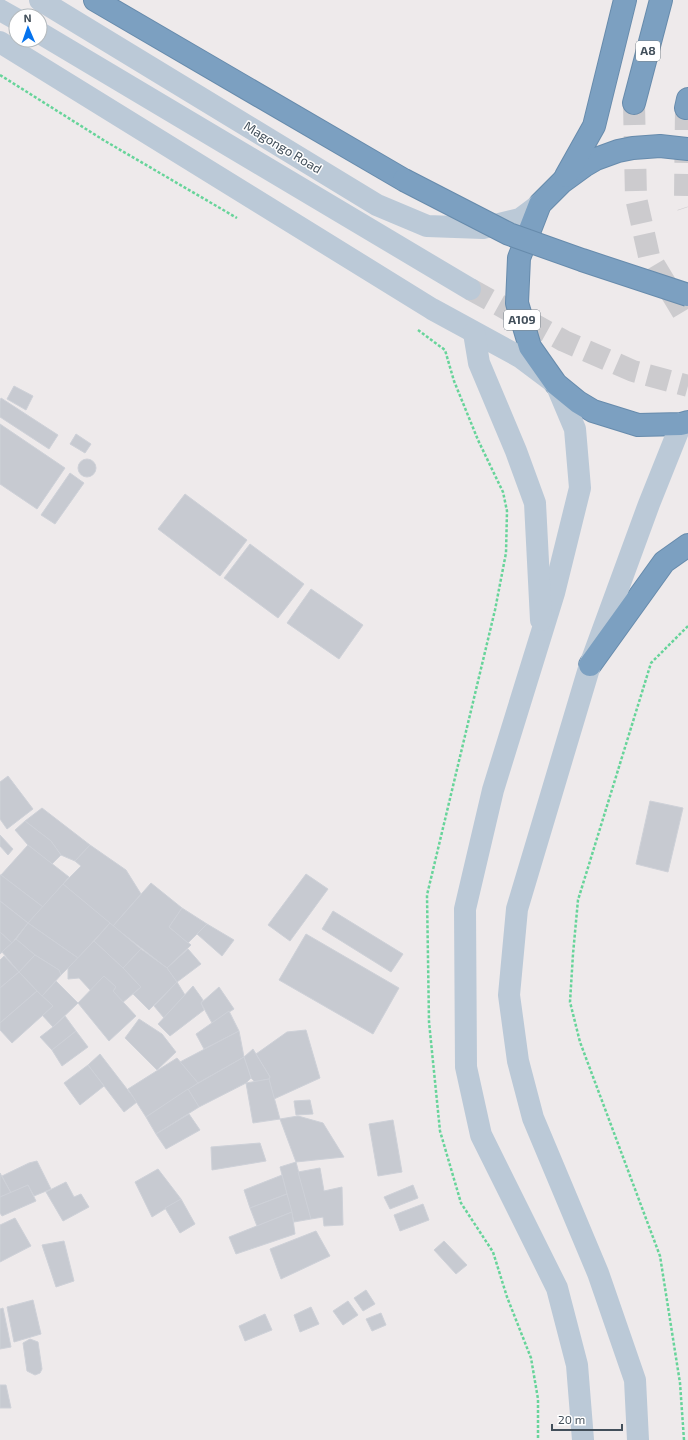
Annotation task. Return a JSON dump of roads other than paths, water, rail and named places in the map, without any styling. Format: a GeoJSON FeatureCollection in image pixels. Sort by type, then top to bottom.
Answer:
{"type":"FeatureCollection","features":[{"type":"Feature","properties":{"kind":"highway"},"geometry":{"type":"LineString","coordinates":[[95,0],[404,180],[509,234],[688,295]]}},
{"type":"Feature","properties":{"kind":"highway"},"geometry":{"type":"LineString","coordinates":[[562,182],[594,126],[625,0]]}},
{"type":"Feature","properties":{"kind":"highway","name":"A8"},"geometry":{"type":"LineString","coordinates":[[634,103],[661,0]]}},
{"type":"Feature","properties":{"kind":"highway","name":"A109"},"geometry":{"type":"LineString","coordinates":[[686,425],[638,425],[593,411],[578,402],[556,384],[530,347],[517,303],[518,258],[540,204],[562,182],[590,162],[618,151],[633,148],[660,146],[688,149]]}},
{"type":"Feature","properties":{"kind":"highway"},"geometry":{"type":"LineString","coordinates":[[590,665],[664,562],[688,545]]}},
{"type":"Feature","properties":{"kind":"main road","name":"Magongo Road"},"geometry":{"type":"LineString","coordinates":[[40,0],[377,205],[427,226],[483,228],[520,219],[540,204]]}},
{"type":"Feature","properties":{"kind":"main road","name":"Magongo Road"},"geometry":{"type":"LineString","coordinates":[[48,39],[470,289]]}},
{"type":"Feature","properties":{"kind":"main road"},"geometry":{"type":"LineString","coordinates":[[0,42],[432,309],[520,357],[556,384],[574,429],[580,488],[554,593],[493,790],[465,909],[466,1067],[481,1135],[557,1288],[577,1365],[583,1440]]}},
{"type":"Feature","properties":{"kind":"main road"},"geometry":{"type":"LineString","coordinates":[[474,332],[479,363],[516,451],[535,503],[542,633]]}},
{"type":"Feature","properties":{"kind":"main road"},"geometry":{"type":"LineString","coordinates":[[638,1440],[635,1380],[598,1273],[533,1118],[518,1061],[509,995],[517,909],[590,665],[649,504],[686,425]]}},
{"type":"Feature","properties":{"kind":"tunnel"},"geometry":{"type":"LineString","coordinates":[[634,103],[636,198],[649,256],[688,321]]}},
{"type":"Feature","properties":{"kind":"tunnel"},"geometry":{"type":"LineString","coordinates":[[686,108],[685,198],[688,207]]}},
{"type":"Feature","properties":{"kind":"tunnel"},"geometry":{"type":"LineString","coordinates":[[470,289],[564,341],[633,371],[688,386]]}}]}
